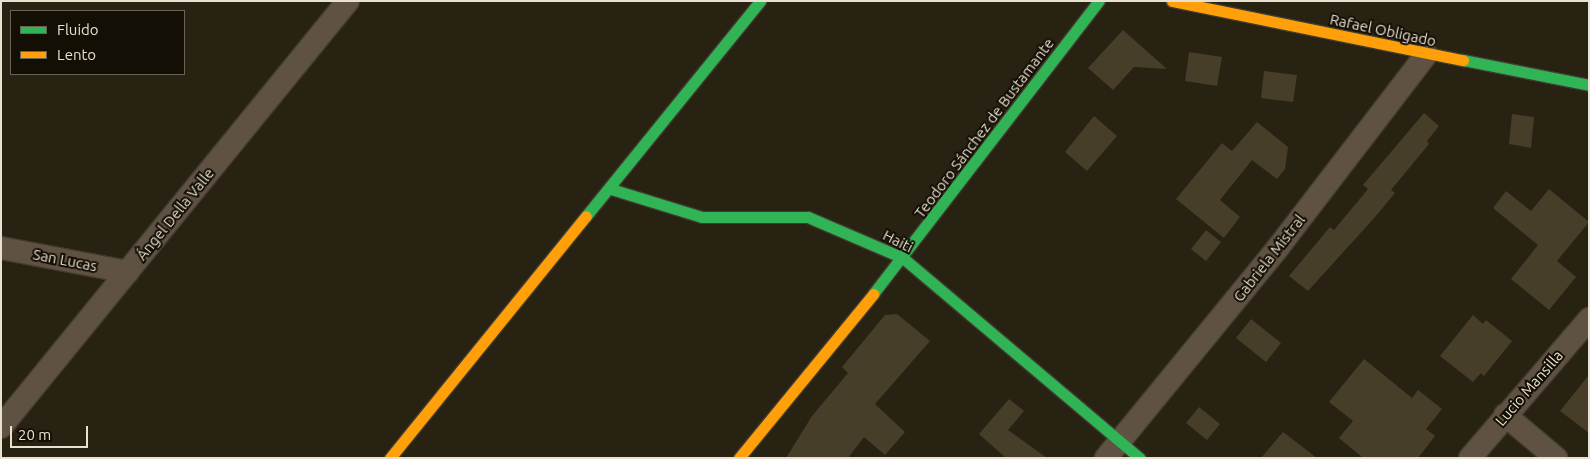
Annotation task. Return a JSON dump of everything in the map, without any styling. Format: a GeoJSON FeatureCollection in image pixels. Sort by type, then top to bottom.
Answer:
{"type":"FeatureCollection","features":[{"type":"Feature","properties":{"kind":"street","name":"Ángel Della Valle"},"geometry":{"type":"LineString","coordinates":[[1,427],[348,1]]}},
{"type":"Feature","properties":{"kind":"street"},"geometry":{"type":"LineString","coordinates":[[390,458],[611,190],[760,1]]}},
{"type":"Feature","properties":{"kind":"street","name":"Teodoro Sánchez de Bustamante"},"geometry":{"type":"LineString","coordinates":[[739,458],[903,258],[1099,1]]}},
{"type":"Feature","properties":{"kind":"street","name":"Rafael Obligado"},"geometry":{"type":"LineString","coordinates":[[1172,1],[1426,55],[1589,85]]}},
{"type":"Feature","properties":{"kind":"street","name":"Gabriela Mistral"},"geometry":{"type":"LineString","coordinates":[[1113,450],[1277,249],[1426,55]]}},
{"type":"Feature","properties":{"kind":"street","name":"Haiti"},"geometry":{"type":"LineString","coordinates":[[611,190],[702,216],[808,217],[903,258],[1113,450],[1140,458]]}},
{"type":"Feature","properties":{"kind":"street","name":"San Lucas"},"geometry":{"type":"LineString","coordinates":[[1,248],[128,272]]}},
{"type":"Feature","properties":{"kind":"street","name":"Lucio Mansilla"},"geometry":{"type":"LineString","coordinates":[[1470,458],[1589,319]]}},
{"type":"Feature","properties":{"kind":"street"},"geometry":{"type":"LineString","coordinates":[[1505,416],[1556,458]]}},
{"type":"Feature","properties":{"kind":"building"},"geometry":{"type":"Polygon","coordinates":[[[1123,30],[1167,69],[1134,67],[1113,90],[1088,68],[1123,30]]]}},
{"type":"Feature","properties":{"kind":"building"},"geometry":{"type":"Polygon","coordinates":[[[1189,52],[1222,57],[1217,86],[1185,81],[1189,52]]]}},
{"type":"Feature","properties":{"kind":"building"},"geometry":{"type":"Polygon","coordinates":[[[1264,71],[1297,75],[1293,102],[1261,98],[1264,71]]]}},
{"type":"Feature","properties":{"kind":"building"},"geometry":{"type":"Polygon","coordinates":[[[1424,113],[1439,126],[1427,141],[1429,144],[1391,190],[1395,193],[1308,291],[1289,276],[1330,227],[1334,230],[1368,189],[1363,185],[1424,113]]]}},
{"type":"Feature","properties":{"kind":"building"},"geometry":{"type":"Polygon","coordinates":[[[1512,114],[1534,117],[1531,148],[1509,144],[1512,114]]]}},
{"type":"Feature","properties":{"kind":"building"},"geometry":{"type":"Polygon","coordinates":[[[1094,116],[1117,136],[1087,171],[1065,152],[1094,116]]]}},
{"type":"Feature","properties":{"kind":"building"},"geometry":{"type":"Polygon","coordinates":[[[1257,122],[1288,147],[1285,169],[1277,179],[1252,160],[1220,200],[1240,217],[1224,238],[1176,199],[1222,143],[1232,151],[1257,122]]]}},
{"type":"Feature","properties":{"kind":"building"},"geometry":{"type":"Polygon","coordinates":[[[1549,189],[1589,222],[1557,261],[1576,277],[1549,310],[1511,279],[1538,245],[1493,208],[1506,191],[1531,211],[1549,189]]]}},
{"type":"Feature","properties":{"kind":"building"},"geometry":{"type":"Polygon","coordinates":[[[1206,230],[1221,242],[1206,261],[1191,249],[1206,230]]]}},
{"type":"Feature","properties":{"kind":"building"},"geometry":{"type":"Polygon","coordinates":[[[897,314],[930,341],[875,404],[905,432],[885,455],[864,437],[848,458],[786,458],[812,416],[848,373],[842,367],[885,315],[897,314]]]}},
{"type":"Feature","properties":{"kind":"building"},"geometry":{"type":"Polygon","coordinates":[[[1473,315],[1483,324],[1486,320],[1512,341],[1484,376],[1481,373],[1473,382],[1440,356],[1473,315]]]}},
{"type":"Feature","properties":{"kind":"building"},"geometry":{"type":"Polygon","coordinates":[[[1251,319],[1281,343],[1266,362],[1236,338],[1251,319]]]}},
{"type":"Feature","properties":{"kind":"building"},"geometry":{"type":"Polygon","coordinates":[[[1364,359],[1412,398],[1418,390],[1442,409],[1426,429],[1435,436],[1418,458],[1363,458],[1339,438],[1353,421],[1329,402],[1364,359]]]}},
{"type":"Feature","properties":{"kind":"building"},"geometry":{"type":"Polygon","coordinates":[[[1589,375],[1589,433],[1560,411],[1589,375]]]}},
{"type":"Feature","properties":{"kind":"building"},"geometry":{"type":"Polygon","coordinates":[[[1009,399],[1024,411],[1008,430],[1047,458],[1006,458],[979,434],[1009,399]]]}},
{"type":"Feature","properties":{"kind":"building"},"geometry":{"type":"Polygon","coordinates":[[[1199,407],[1220,424],[1207,440],[1186,423],[1199,407]]]}},
{"type":"Feature","properties":{"kind":"building"},"geometry":{"type":"Polygon","coordinates":[[[1283,432],[1317,458],[1261,458],[1283,432]]]}},
{"type":"Feature","properties":{"kind":"traffic: fast"},"geometry":{"type":"LineString","coordinates":[[586,216],[760,1]]}},
{"type":"Feature","properties":{"kind":"traffic: fast"},"geometry":{"type":"LineString","coordinates":[[873,294],[1099,1]]}},
{"type":"Feature","properties":{"kind":"traffic: fast"},"geometry":{"type":"LineString","coordinates":[[1463,60],[1589,85]]}},
{"type":"Feature","properties":{"kind":"traffic: fast"},"geometry":{"type":"LineString","coordinates":[[611,189],[702,217],[808,217],[903,258],[1140,458]]}},
{"type":"Feature","properties":{"kind":"traffic: slow"},"geometry":{"type":"LineString","coordinates":[[1172,1],[1463,60]]}},
{"type":"Feature","properties":{"kind":"traffic: slow"},"geometry":{"type":"LineString","coordinates":[[390,458],[586,216]]}},
{"type":"Feature","properties":{"kind":"traffic: slow"},"geometry":{"type":"LineString","coordinates":[[739,458],[873,294]]}}]}
